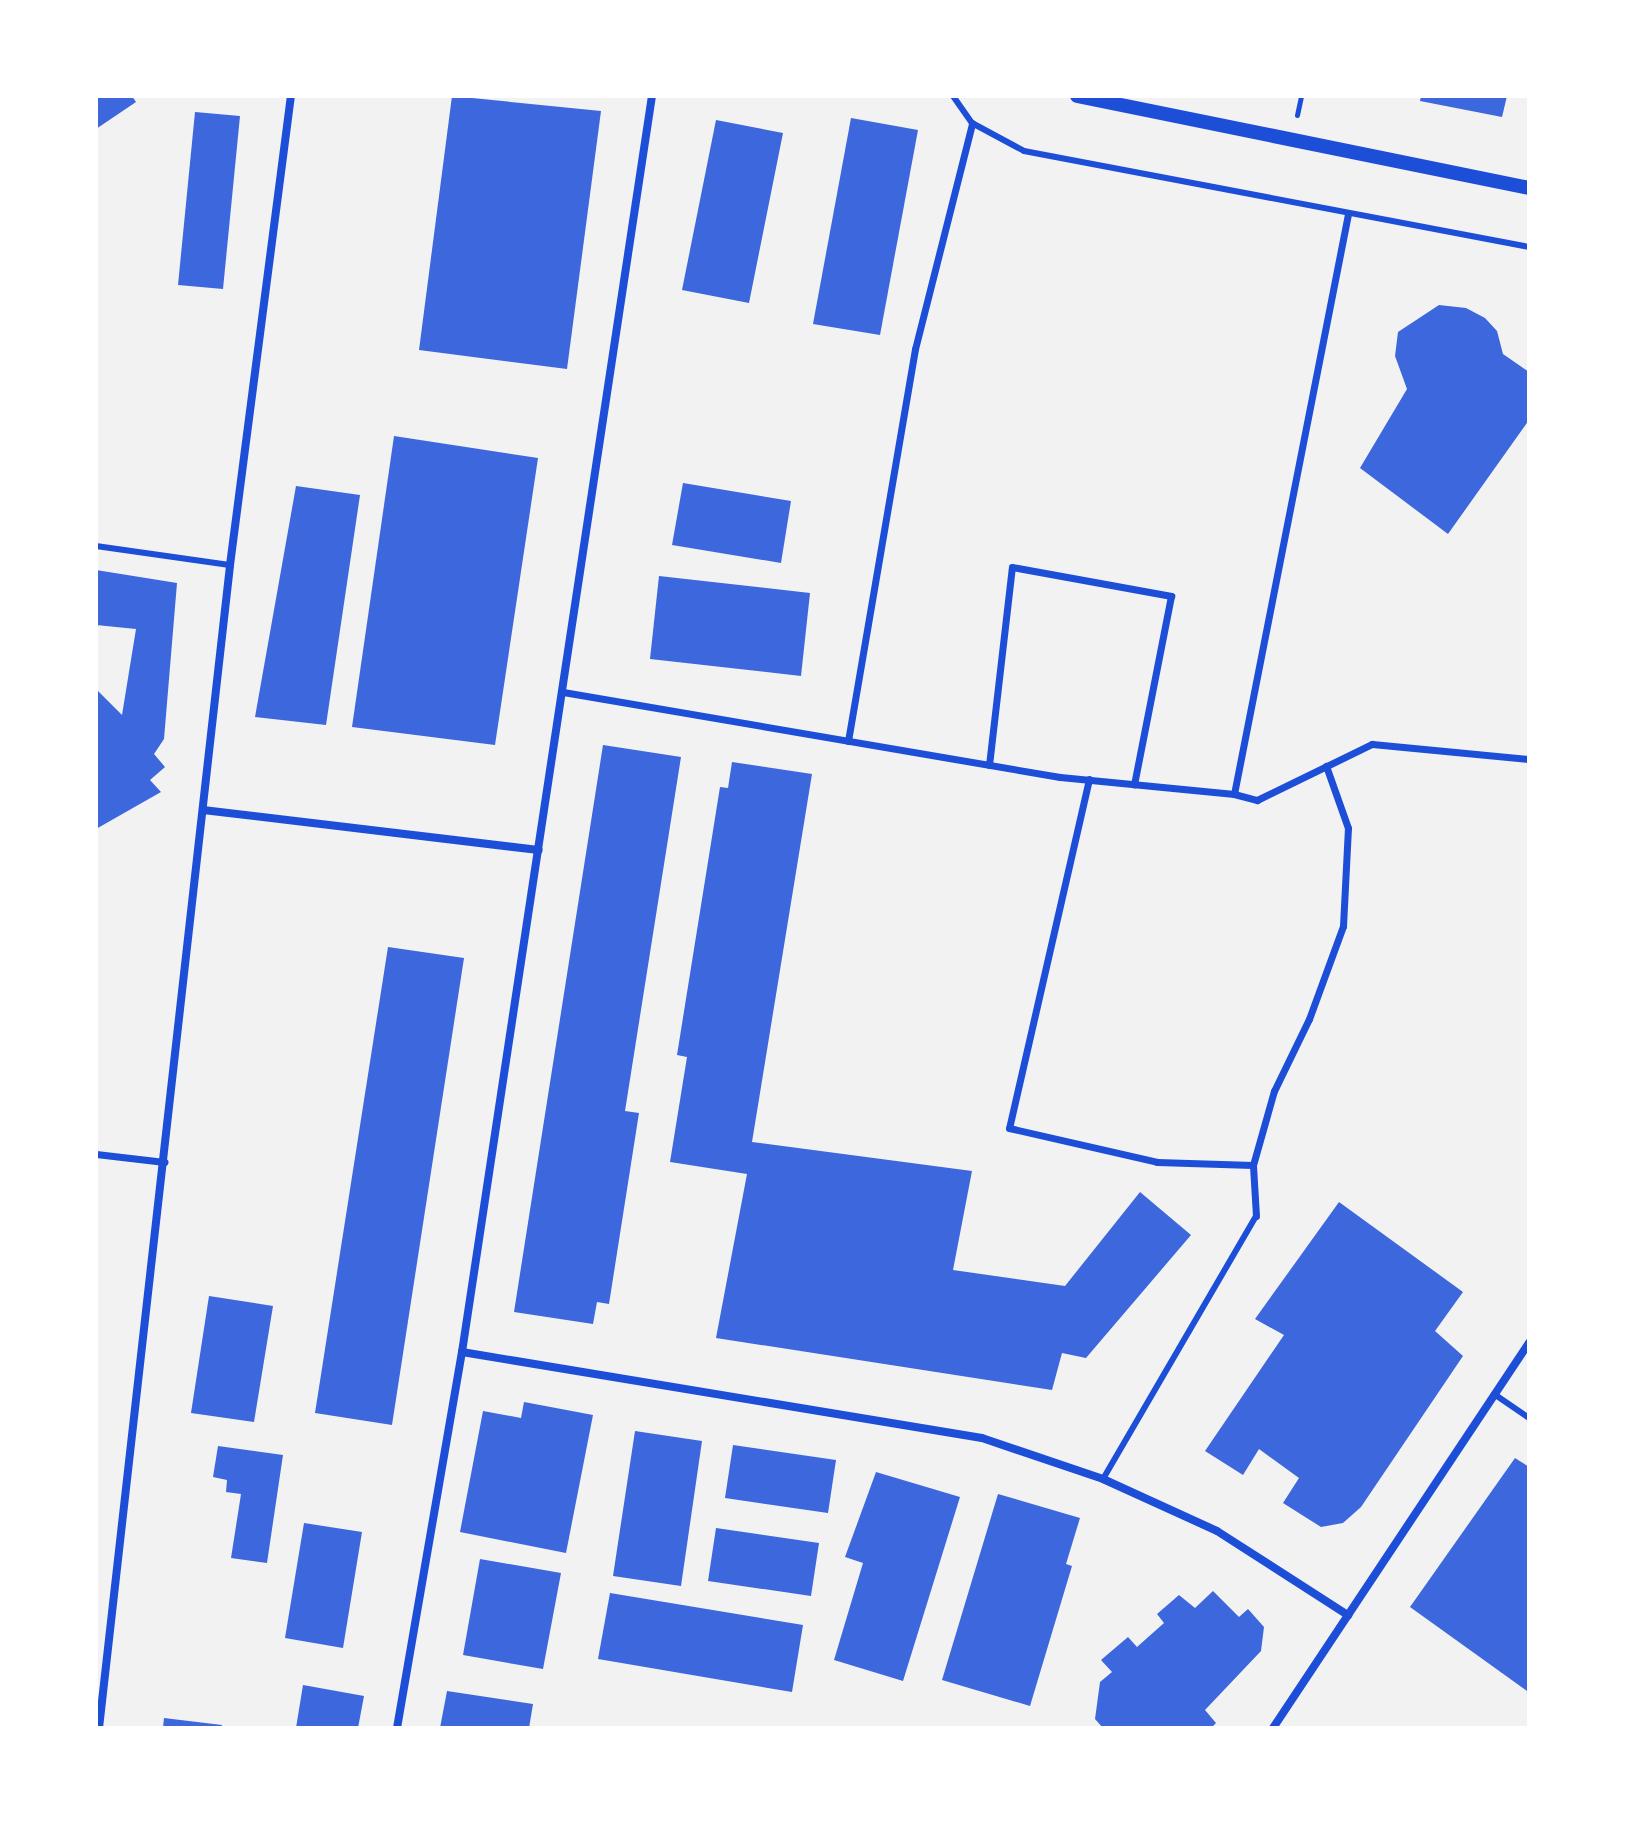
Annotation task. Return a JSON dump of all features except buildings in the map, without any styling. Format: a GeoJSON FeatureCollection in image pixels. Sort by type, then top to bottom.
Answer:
{"type":"FeatureCollection","features":[{"type":"Feature","properties":{"kind":"street"},"geometry":{"type":"LineString","coordinates":[[99,1728],[166,1162],[230,565],[291,96]]}},
{"type":"Feature","properties":{"kind":"street"},"geometry":{"type":"LineString","coordinates":[[397,1728],[462,1352],[652,96]]}},
{"type":"Feature","properties":{"kind":"street"},"geometry":{"type":"LineString","coordinates":[[1077,96],[1529,188]]}},
{"type":"Feature","properties":{"kind":"street"},"geometry":{"type":"LineString","coordinates":[[848,741],[915,349],[972,123]]}},
{"type":"Feature","properties":{"kind":"street"},"geometry":{"type":"LineString","coordinates":[[1234,794],[1348,214]]}},
{"type":"Feature","properties":{"kind":"street"},"geometry":{"type":"LineString","coordinates":[[989,765],[1012,567],[1171,596],[1134,784]]}},
{"type":"Feature","properties":{"kind":"street"},"geometry":{"type":"LineString","coordinates":[[563,692],[989,765],[1234,794],[1257,800],[1372,744],[1529,759]]}},
{"type":"Feature","properties":{"kind":"street"},"geometry":{"type":"LineString","coordinates":[[1256,1216],[1253,1165],[1274,1091],[1309,1019],[1343,926],[1348,828],[1326,766]]}},
{"type":"Feature","properties":{"kind":"street"},"geometry":{"type":"LineString","coordinates":[[1089,779],[1009,1128],[1157,1162],[1253,1165]]}},
{"type":"Feature","properties":{"kind":"street"},"geometry":{"type":"LineString","coordinates":[[203,810],[539,850]]}},
{"type":"Feature","properties":{"kind":"street"},"geometry":{"type":"LineString","coordinates":[[96,1154],[166,1162]]}},
{"type":"Feature","properties":{"kind":"street"},"geometry":{"type":"LineString","coordinates":[[1273,1728],[1529,1342]]}},
{"type":"Feature","properties":{"kind":"street"},"geometry":{"type":"LineString","coordinates":[[462,1352],[982,1438],[1103,1479],[1217,1531],[1348,1615]]}},
{"type":"Feature","properties":{"kind":"lane"},"geometry":{"type":"LineString","coordinates":[[953,96],[972,123],[1024,151],[1529,247]]}},
{"type":"Feature","properties":{"kind":"lane"},"geometry":{"type":"LineString","coordinates":[[96,546],[230,565]]}},
{"type":"Feature","properties":{"kind":"lane"},"geometry":{"type":"LineString","coordinates":[[1103,1479],[1256,1216]]}},
{"type":"Feature","properties":{"kind":"lane"},"geometry":{"type":"LineString","coordinates":[[1494,1394],[1529,1418]]}}]}
